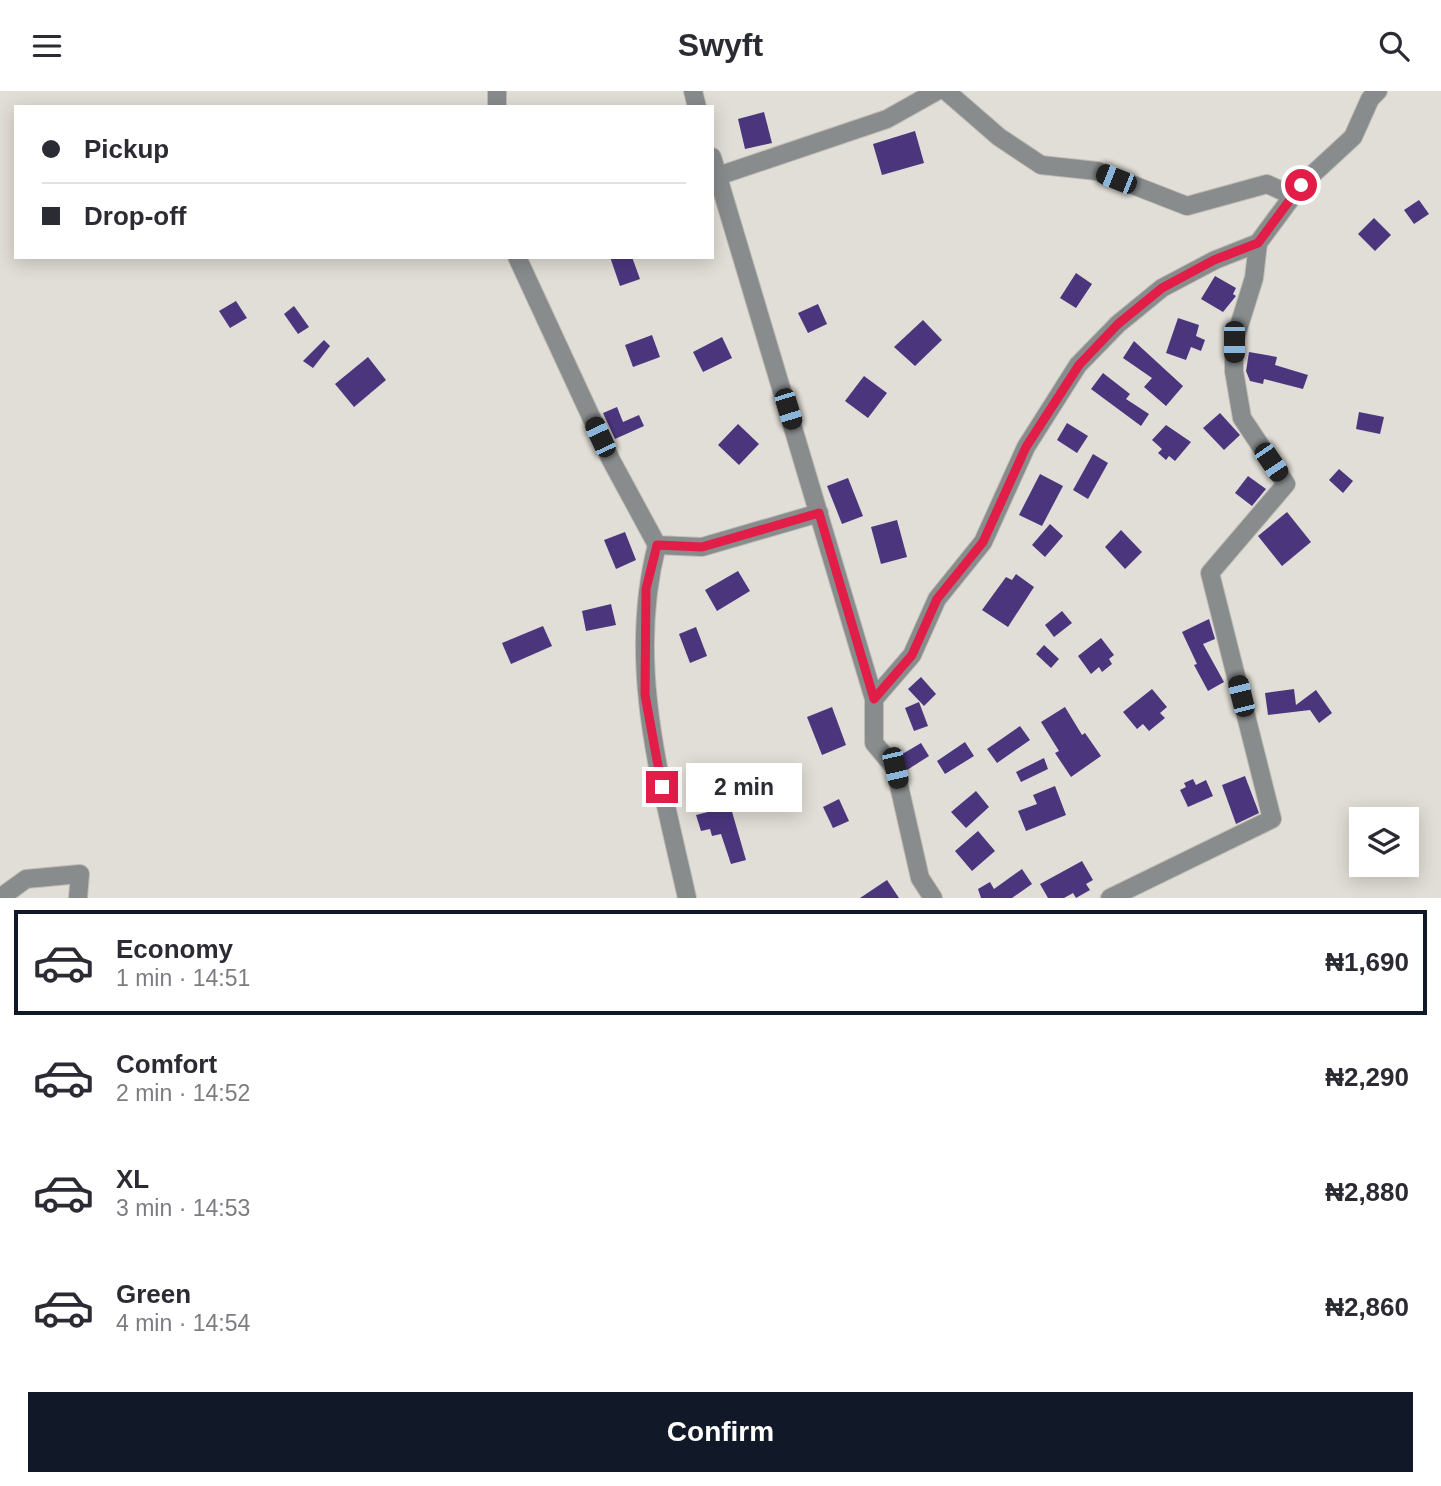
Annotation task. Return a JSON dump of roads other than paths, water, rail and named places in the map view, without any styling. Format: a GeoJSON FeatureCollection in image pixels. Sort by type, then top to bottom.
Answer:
{"type":"FeatureCollection","features":[{"type":"Feature","properties":{"kind":"street"},"geometry":{"type":"LineString","coordinates":[[718,176],[887,118],[937,91]]}},
{"type":"Feature","properties":{"kind":"street"},"geometry":{"type":"LineString","coordinates":[[946,91],[999,137],[1041,165],[1097,171],[1187,206],[1266,184],[1293,196]]}},
{"type":"Feature","properties":{"kind":"street"},"geometry":{"type":"LineString","coordinates":[[1110,898],[1272,819],[1210,573],[1286,484],[1242,418],[1234,371],[1234,342],[1254,278],[1258,243],[1293,196],[1353,137],[1370,99],[1378,91]]}},
{"type":"Feature","properties":{"kind":"street"},"geometry":{"type":"LineString","coordinates":[[714,163],[874,699],[874,743],[895,768],[920,878],[933,898]]}},
{"type":"Feature","properties":{"kind":"street"},"geometry":{"type":"LineString","coordinates":[[874,699],[912,655],[937,599],[983,542],[1026,447],[1079,365],[1118,324],[1162,288],[1214,260],[1258,243]]}},
{"type":"Feature","properties":{"kind":"street"},"geometry":{"type":"LineString","coordinates":[[518,259],[611,460],[657,545],[646,589],[645,695],[687,898]]}},
{"type":"Feature","properties":{"kind":"street"},"geometry":{"type":"LineString","coordinates":[[657,545],[702,547],[819,513]]}},
{"type":"Feature","properties":{"kind":"street"},"geometry":{"type":"LineString","coordinates":[[0,898],[26,879],[80,874],[78,898]]}}]}
